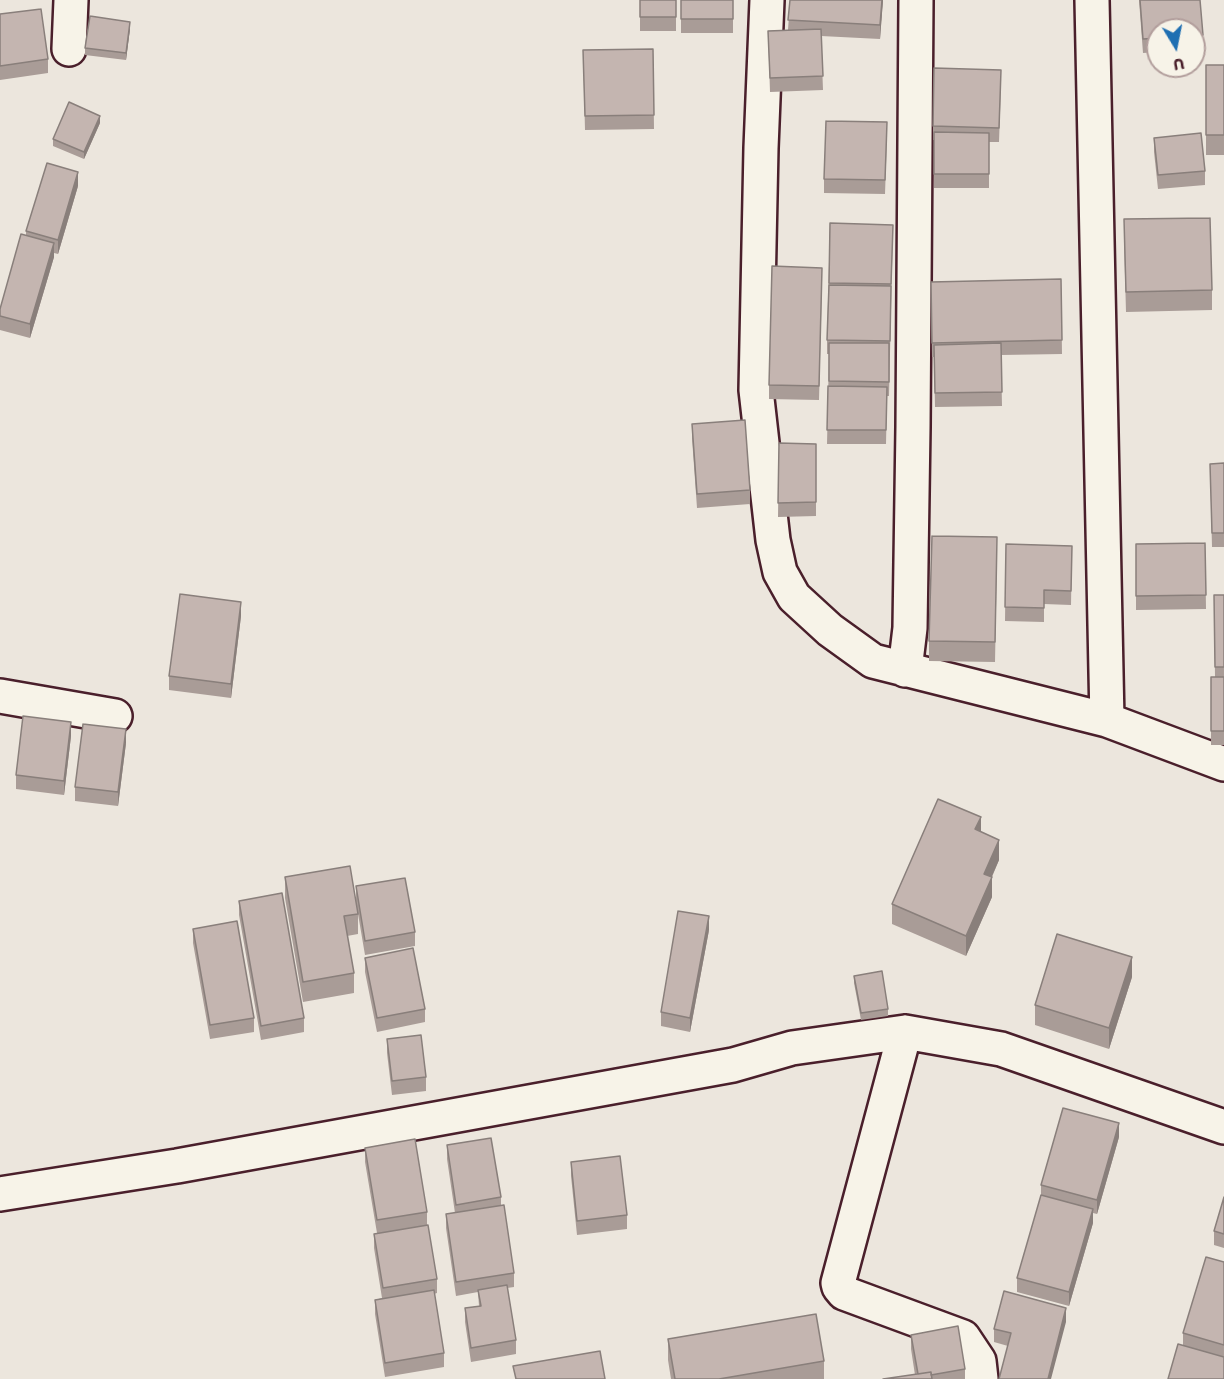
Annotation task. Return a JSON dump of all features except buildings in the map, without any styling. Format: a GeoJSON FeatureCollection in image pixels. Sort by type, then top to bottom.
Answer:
{"type":"FeatureCollection","features":[{"type":"Feature","properties":{"kind":"street"},"geometry":{"type":"LineString","coordinates":[[69,49],[71,0]]}},
{"type":"Feature","properties":{"kind":"street"},"geometry":{"type":"LineString","coordinates":[[766,0],[756,390],[773,540],[780,572],[794,597],[830,630],[873,661],[1107,720],[1224,765]]}},
{"type":"Feature","properties":{"kind":"street"},"geometry":{"type":"LineString","coordinates":[[905,670],[910,628],[916,0]]}},
{"type":"Feature","properties":{"kind":"street"},"geometry":{"type":"LineString","coordinates":[[1092,0],[1107,720]]}},
{"type":"Feature","properties":{"kind":"street"},"geometry":{"type":"LineString","coordinates":[[0,696],[115,716]]}},
{"type":"Feature","properties":{"kind":"street"},"geometry":{"type":"LineString","coordinates":[[905,1032],[838,1283],[844,1293],[963,1337],[979,1361],[981,1379]]}},
{"type":"Feature","properties":{"kind":"street"},"geometry":{"type":"LineString","coordinates":[[0,1194],[177,1166],[733,1065],[792,1048],[905,1032],[1001,1049],[1224,1127]]}}]}
